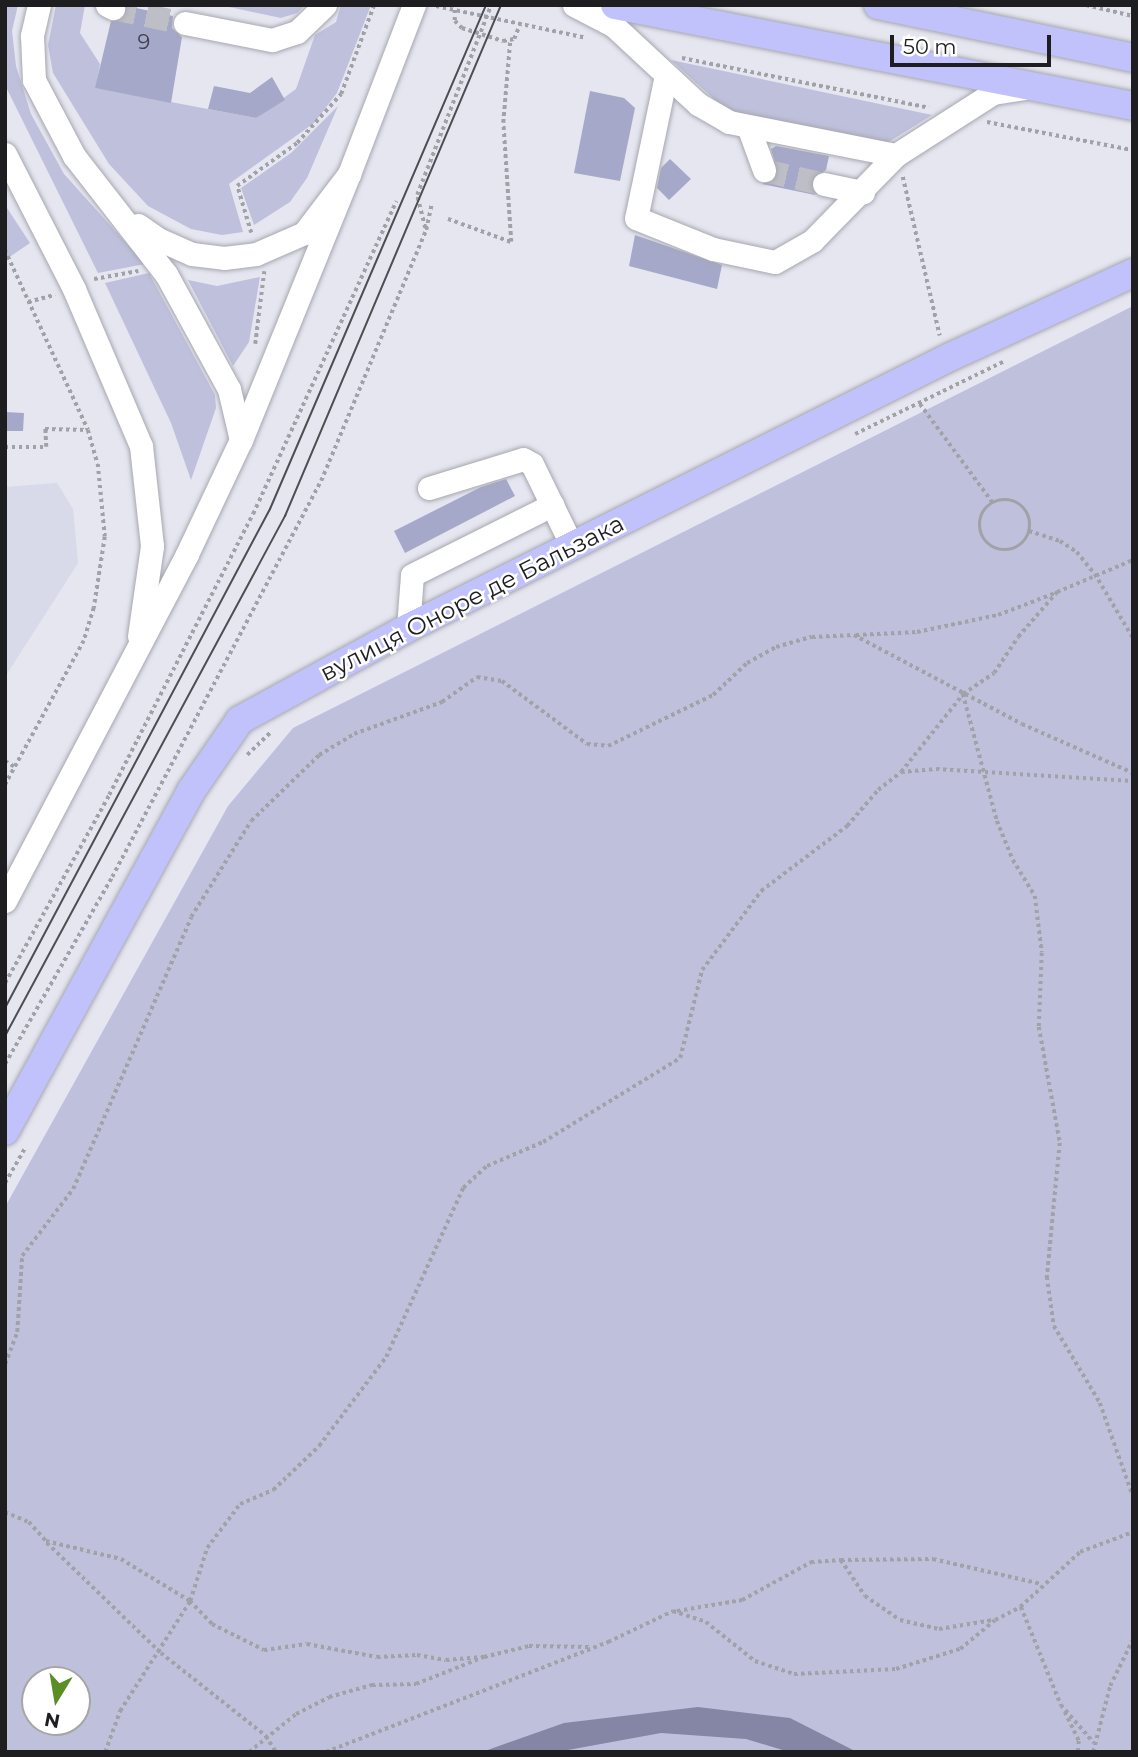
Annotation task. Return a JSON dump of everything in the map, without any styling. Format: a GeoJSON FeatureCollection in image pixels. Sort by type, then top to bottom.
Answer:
{"type":"FeatureCollection","features":[{"type":"Feature","properties":{"kind":"main road"},"geometry":{"type":"LineString","coordinates":[[615,5],[1133,106]]}},
{"type":"Feature","properties":{"kind":"main road"},"geometry":{"type":"LineString","coordinates":[[878,5],[1133,58]]}},
{"type":"Feature","properties":{"kind":"main road"},"geometry":{"type":"LineString","coordinates":[[1094,50],[1133,40]]}},
{"type":"Feature","properties":{"kind":"main road","name":"вулиця Оноре де Бальзака"},"geometry":{"type":"LineString","coordinates":[[19,1133],[191,791],[240,720],[408,628],[950,357],[1133,273]]}},
{"type":"Feature","properties":{"kind":"street"},"geometry":{"type":"LineString","coordinates":[[39,5],[32,36],[34,80],[74,156],[123,214],[166,274],[229,389],[241,440]]}},
{"type":"Feature","properties":{"kind":"street"},"geometry":{"type":"LineString","coordinates":[[185,23],[272,40],[297,32],[325,5]]}},
{"type":"Feature","properties":{"kind":"street"},"geometry":{"type":"LineString","coordinates":[[5,901],[135,661],[241,440],[414,5]]}},
{"type":"Feature","properties":{"kind":"street"},"geometry":{"type":"LineString","coordinates":[[574,5],[614,26],[672,66],[698,104],[749,129],[896,155]]}},
{"type":"Feature","properties":{"kind":"street"},"geometry":{"type":"LineString","coordinates":[[672,66],[636,218],[713,248],[775,262],[812,241],[863,192],[896,155],[993,93],[1033,86]]}},
{"type":"Feature","properties":{"kind":"street"},"geometry":{"type":"LineString","coordinates":[[749,129],[764,170]]}},
{"type":"Feature","properties":{"kind":"street"},"geometry":{"type":"LineString","coordinates":[[5,154],[79,300],[141,446],[152,546],[135,661]]}},
{"type":"Feature","properties":{"kind":"street"},"geometry":{"type":"LineString","coordinates":[[123,214],[158,239],[192,254],[224,258],[256,254],[304,233],[349,174]]}},
{"type":"Feature","properties":{"kind":"street"},"geometry":{"type":"LineString","coordinates":[[824,184],[863,192]]}},
{"type":"Feature","properties":{"kind":"street"},"geometry":{"type":"LineString","coordinates":[[429,488],[523,459],[531,464],[572,546]]}},
{"type":"Feature","properties":{"kind":"street"},"geometry":{"type":"LineString","coordinates":[[408,628],[412,575],[552,505]]}},
{"type":"Feature","properties":{"kind":"path"},"geometry":{"type":"LineString","coordinates":[[251,233],[237,186],[297,143],[341,94],[374,5]]}},
{"type":"Feature","properties":{"kind":"path"},"geometry":{"type":"LineString","coordinates":[[430,5],[600,41]]}},
{"type":"Feature","properties":{"kind":"path"},"geometry":{"type":"LineString","coordinates":[[426,230],[417,195],[491,5]]}},
{"type":"Feature","properties":{"kind":"path"},"geometry":{"type":"LineString","coordinates":[[1086,5],[1133,16]]}},
{"type":"Feature","properties":{"kind":"path"},"geometry":{"type":"LineString","coordinates":[[455,10],[457,24],[462,28],[510,41]]}},
{"type":"Feature","properties":{"kind":"path"},"geometry":{"type":"LineString","coordinates":[[448,219],[511,242],[503,133],[510,41],[520,24]]}},
{"type":"Feature","properties":{"kind":"path"},"geometry":{"type":"LineString","coordinates":[[672,66],[958,114],[1133,150]]}},
{"type":"Feature","properties":{"kind":"path"},"geometry":{"type":"LineString","coordinates":[[896,155],[912,206],[934,319],[950,357]]}},
{"type":"Feature","properties":{"kind":"path"},"geometry":{"type":"LineString","coordinates":[[5,983],[247,525],[396,201]]}},
{"type":"Feature","properties":{"kind":"path"},"geometry":{"type":"LineString","coordinates":[[5,1063],[112,877],[315,492],[426,230],[431,206]]}},
{"type":"Feature","properties":{"kind":"path"},"geometry":{"type":"LineString","coordinates":[[5,250],[88,430],[98,464],[104,512],[94,608],[84,641],[5,785]]}},
{"type":"Feature","properties":{"kind":"path"},"geometry":{"type":"LineString","coordinates":[[5,264],[11,262]]}},
{"type":"Feature","properties":{"kind":"path"},"geometry":{"type":"LineString","coordinates":[[847,438],[920,405],[1014,356]]}},
{"type":"Feature","properties":{"kind":"path"},"geometry":{"type":"LineString","coordinates":[[917,399],[993,503]]}},
{"type":"Feature","properties":{"kind":"path"},"geometry":{"type":"LineString","coordinates":[[5,447],[46,447],[45,429],[88,430]]}},
{"type":"Feature","properties":{"kind":"path"},"geometry":{"type":"LineString","coordinates":[[1008,500],[1022,508],[1029,531],[1015,548],[990,546],[979,524],[993,503],[1008,500]]}},
{"type":"Feature","properties":{"kind":"path"},"geometry":{"type":"LineString","coordinates":[[1029,531],[1049,536],[1077,552],[1095,574],[1133,638]]}},
{"type":"Feature","properties":{"kind":"path"},"geometry":{"type":"LineString","coordinates":[[5,1364],[17,1332],[22,1256],[73,1189],[186,927],[251,821],[310,762],[354,734],[442,702],[477,677],[502,681],[587,744],[608,746],[713,695],[747,663],[776,647],[812,637],[917,632],[985,618],[1133,560]]}},
{"type":"Feature","properties":{"kind":"path"},"geometry":{"type":"LineString","coordinates":[[105,1752],[120,1711],[161,1653],[167,1634],[190,1601],[207,1548],[240,1504],[273,1490],[319,1446],[386,1357],[463,1188],[487,1167],[543,1142],[680,1058],[702,971],[761,891],[847,826],[878,790],[901,772],[962,694],[995,673],[1018,637],[1057,592]]}},
{"type":"Feature","properties":{"kind":"path"},"geometry":{"type":"LineString","coordinates":[[855,635],[962,694],[1133,773]]}},
{"type":"Feature","properties":{"kind":"path"},"geometry":{"type":"LineString","coordinates":[[962,694],[981,771],[1013,860],[1035,896],[1039,930],[1039,1027],[1060,1143],[1048,1276],[1054,1326],[1100,1403],[1133,1496]]}},
{"type":"Feature","properties":{"kind":"path"},"geometry":{"type":"LineString","coordinates":[[244,758],[278,725]]}},
{"type":"Feature","properties":{"kind":"path"},"geometry":{"type":"LineString","coordinates":[[5,761],[15,767]]}},
{"type":"Feature","properties":{"kind":"path"},"geometry":{"type":"LineString","coordinates":[[901,772],[981,771],[1133,780]]}},
{"type":"Feature","properties":{"kind":"path"},"geometry":{"type":"LineString","coordinates":[[5,1183],[19,1133]]}},
{"type":"Feature","properties":{"kind":"path"},"geometry":{"type":"LineString","coordinates":[[5,1512],[29,1522],[161,1653],[266,1736],[276,1752]]}},
{"type":"Feature","properties":{"kind":"path"},"geometry":{"type":"LineString","coordinates":[[673,1611],[706,1622],[731,1646],[755,1661],[794,1674],[895,1669],[960,1649],[995,1619],[1020,1607],[1041,1584],[1080,1552],[1132,1533]]}},
{"type":"Feature","properties":{"kind":"path"},"geometry":{"type":"LineString","coordinates":[[46,1541],[121,1559],[190,1601],[212,1624],[264,1650],[307,1644],[377,1657],[417,1654],[446,1660],[484,1657]]}},
{"type":"Feature","properties":{"kind":"path"},"geometry":{"type":"LineString","coordinates":[[326,1752],[592,1647],[673,1611],[698,1611],[742,1600],[811,1562],[933,1559],[1041,1584]]}},
{"type":"Feature","properties":{"kind":"path"},"geometry":{"type":"LineString","coordinates":[[841,1560],[865,1596],[900,1620],[939,1629],[995,1619]]}},
{"type":"Feature","properties":{"kind":"path"},"geometry":{"type":"LineString","coordinates":[[1020,1607],[1079,1741],[1078,1752]]}},
{"type":"Feature","properties":{"kind":"path"},"geometry":{"type":"LineString","coordinates":[[1093,1752],[1110,1686],[1133,1639]]}},
{"type":"Feature","properties":{"kind":"path"},"geometry":{"type":"LineString","coordinates":[[248,1752],[266,1736],[329,1697],[372,1685],[416,1684],[484,1657],[529,1646],[592,1647]]}},
{"type":"Feature","properties":{"kind":"path"},"geometry":{"type":"LineString","coordinates":[[1061,1705],[1094,1743]]}},
{"type":"Feature","properties":{"kind":"shaded area"},"geometry":{"type":"Polygon","coordinates":[[[5,5],[18,5],[12,31],[16,66],[31,114],[64,174],[145,264],[98,273],[5,85],[5,5]]]}},
{"type":"Feature","properties":{"kind":"shaded area"},"geometry":{"type":"Polygon","coordinates":[[[56,5],[85,5],[80,33],[100,64],[96,88],[256,118],[296,89],[315,35],[336,22],[341,5],[371,5],[337,93],[314,123],[229,184],[243,232],[222,235],[191,229],[148,206],[109,164],[53,73],[48,45],[56,5]]]}},
{"type":"Feature","properties":{"kind":"shaded area"},"geometry":{"type":"Polygon","coordinates":[[[220,5],[305,5],[297,13],[281,18],[220,5]]]}},
{"type":"Feature","properties":{"kind":"shaded area"},"geometry":{"type":"Polygon","coordinates":[[[671,60],[932,115],[887,143],[756,121],[725,109],[671,60]]]}},
{"type":"Feature","properties":{"kind":"shaded area"},"geometry":{"type":"Polygon","coordinates":[[[338,106],[307,178],[290,202],[254,225],[241,188],[291,153],[338,106]]]}},
{"type":"Feature","properties":{"kind":"shaded area"},"geometry":{"type":"Polygon","coordinates":[[[5,205],[30,243],[5,260],[5,205]]]}},
{"type":"Feature","properties":{"kind":"shaded area"},"geometry":{"type":"Polygon","coordinates":[[[149,273],[215,395],[216,408],[191,480],[171,423],[105,283],[149,273]]]}},
{"type":"Feature","properties":{"kind":"shaded area"},"geometry":{"type":"Polygon","coordinates":[[[260,277],[249,342],[233,366],[188,280],[217,286],[260,277]]]}},
{"type":"Feature","properties":{"kind":"shaded area"},"geometry":{"type":"Polygon","coordinates":[[[1133,306],[1133,1752],[5,1752],[5,1207],[228,806],[293,728],[1133,306]]]}},
{"type":"Feature","properties":{"kind":"shaded area"},"geometry":{"type":"Polygon","coordinates":[[[57,483],[73,509],[78,563],[5,677],[5,487],[57,483]]]}},
{"type":"Feature","properties":{"kind":"shaded area"},"geometry":{"type":"Polygon","coordinates":[[[698,1707],[790,1718],[857,1752],[789,1752],[746,1739],[661,1733],[557,1752],[482,1752],[564,1723],[698,1707]]]}},
{"type":"Feature","properties":{"kind":"building"},"geometry":{"type":"Polygon","coordinates":[[[127,6],[173,16],[172,28],[182,37],[171,103],[95,88],[111,21],[121,19],[127,6]]]}},
{"type":"Feature","properties":{"kind":"building"},"geometry":{"type":"Polygon","coordinates":[[[272,77],[285,100],[256,118],[208,109],[214,86],[250,93],[272,77]]]}},
{"type":"Feature","properties":{"kind":"building"},"geometry":{"type":"Polygon","coordinates":[[[590,91],[624,98],[635,108],[620,181],[574,173],[590,91]]]}},
{"type":"Feature","properties":{"kind":"building"},"geometry":{"type":"Polygon","coordinates":[[[776,146],[829,156],[826,170],[811,181],[815,195],[762,184],[778,173],[771,149],[776,146]]]}},
{"type":"Feature","properties":{"kind":"building"},"geometry":{"type":"Polygon","coordinates":[[[670,159],[691,179],[669,200],[657,188],[661,168],[670,159]]]}},
{"type":"Feature","properties":{"kind":"building"},"geometry":{"type":"Polygon","coordinates":[[[635,235],[722,265],[717,289],[629,266],[635,235]]]}},
{"type":"Feature","properties":{"kind":"building"},"geometry":{"type":"Polygon","coordinates":[[[5,412],[24,413],[23,431],[5,431],[5,412]]]}},
{"type":"Feature","properties":{"kind":"building"},"geometry":{"type":"Polygon","coordinates":[[[506,479],[515,496],[405,553],[394,531],[481,487],[506,479]]]}},
{"type":"Feature","properties":{"kind":"tunnel"},"geometry":{"type":"LineString","coordinates":[[113,8],[185,23]]}},
{"type":"Feature","properties":{"kind":"tunnel"},"geometry":{"type":"LineString","coordinates":[[764,170],[824,184]]}},
{"type":"Feature","properties":{"kind":"tram line"},"geometry":{"type":"LineString","coordinates":[[5,1008],[270,509],[486,5]]}},
{"type":"Feature","properties":{"kind":"tram line"},"geometry":{"type":"LineString","coordinates":[[5,1036],[285,516],[501,5]]}}]}
